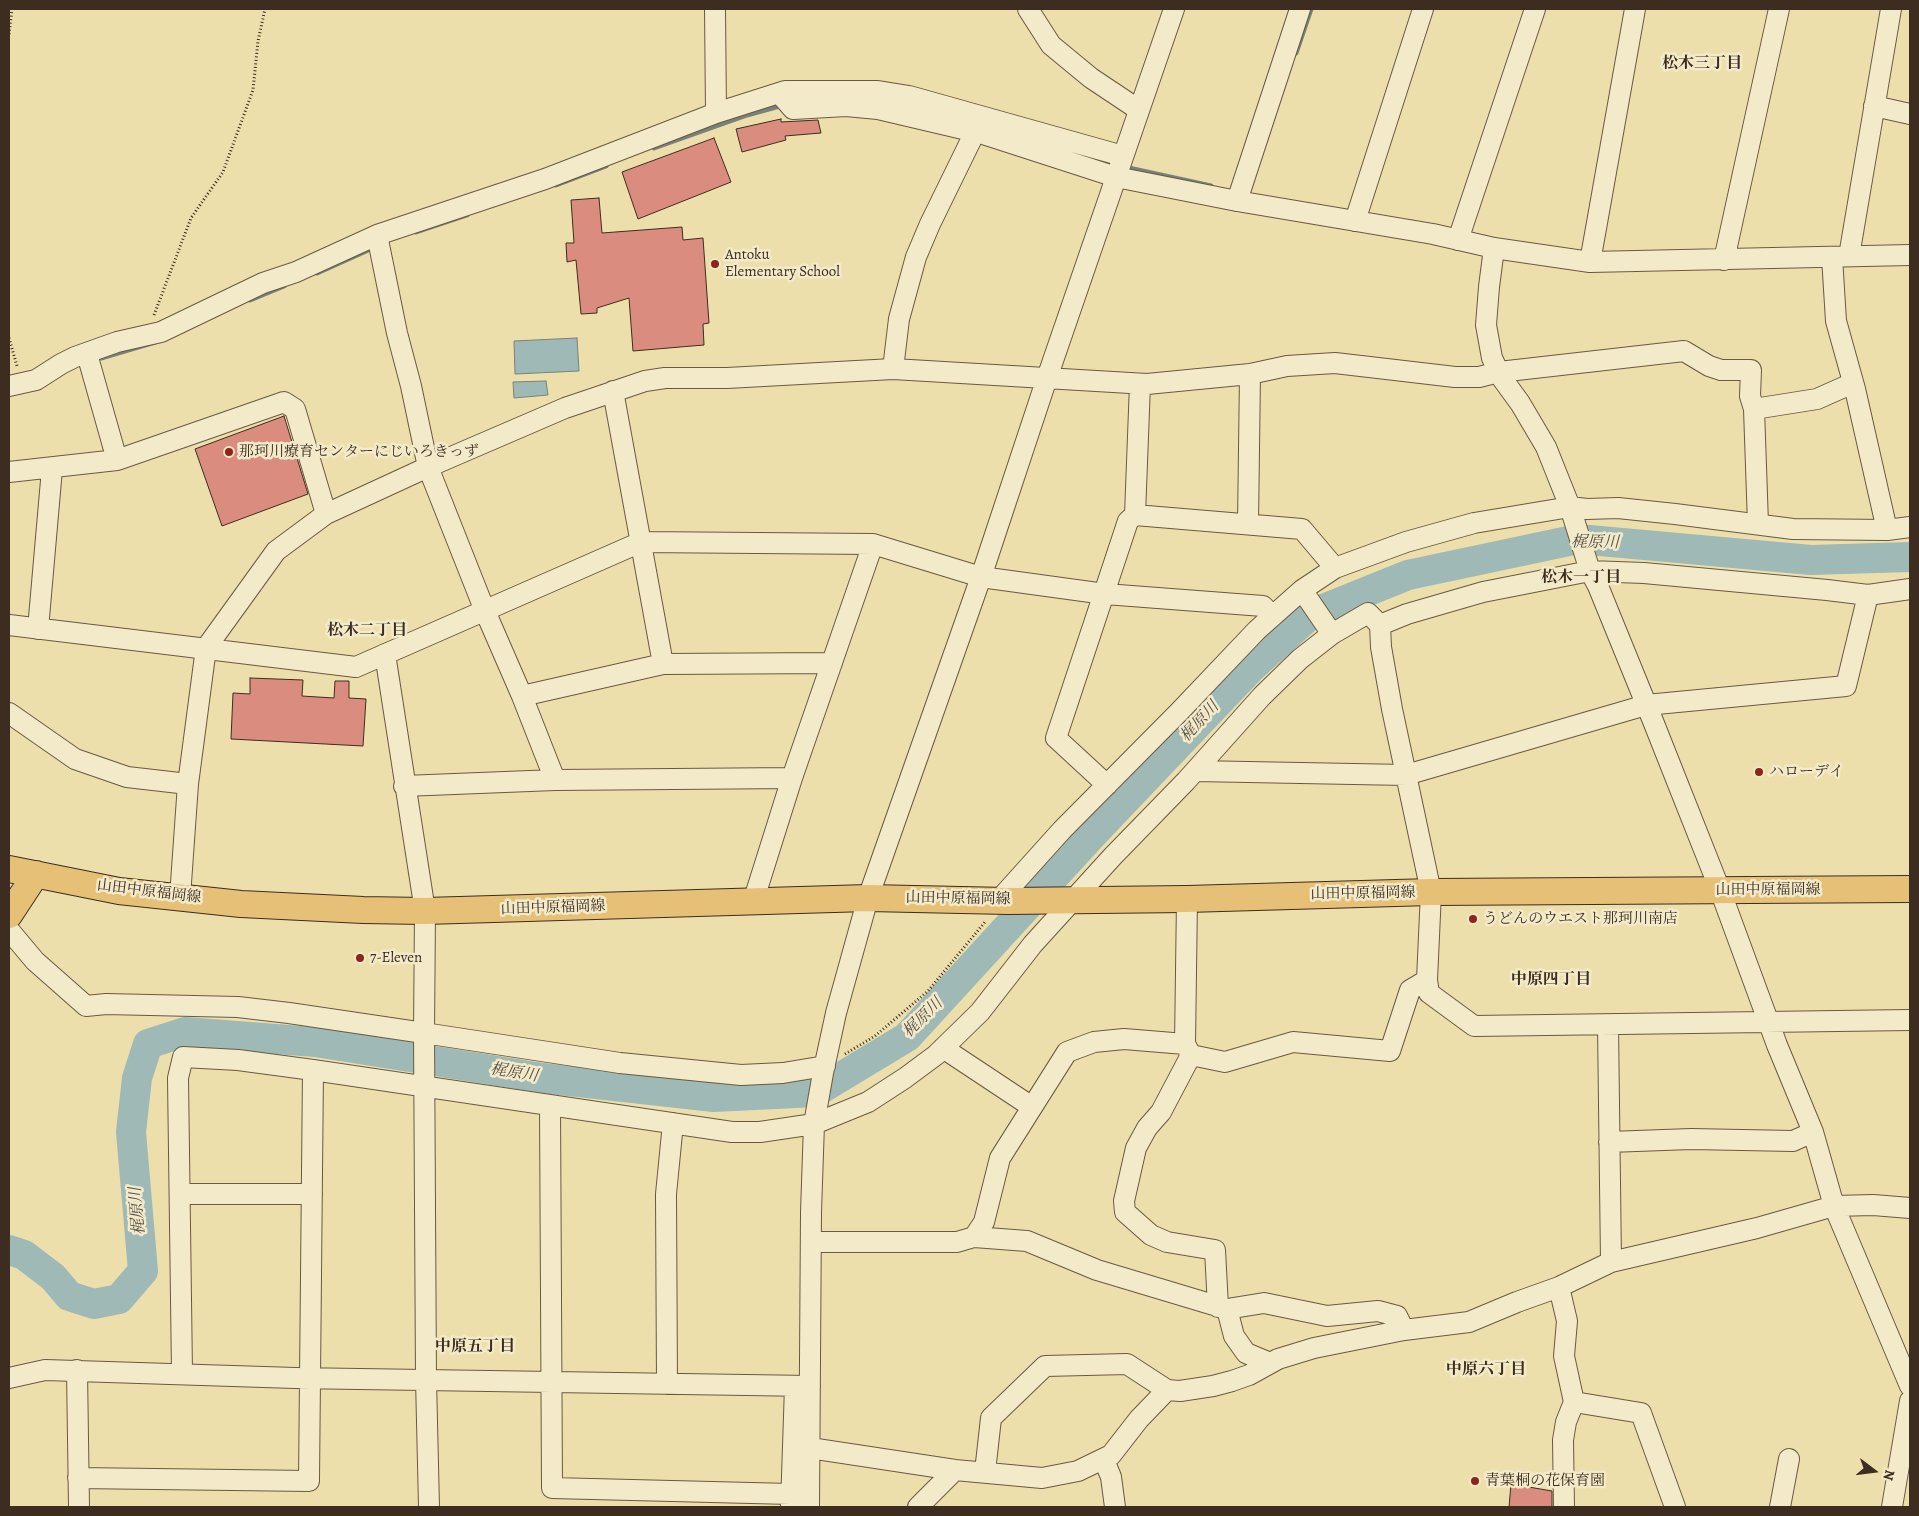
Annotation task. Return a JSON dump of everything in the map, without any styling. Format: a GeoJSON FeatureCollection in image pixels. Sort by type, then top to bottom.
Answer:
{"type":"FeatureCollection","features":[{"type":"Feature","properties":{"kind":"main road","name":"山田中原福岡線"},"geometry":{"type":"LineString","coordinates":[[9,869],[120,891],[241,904],[424,911],[868,898],[1003,901],[1186,899],[1431,892],[1910,889]]}},
{"type":"Feature","properties":{"kind":"main road"},"geometry":{"type":"LineString","coordinates":[[9,915],[36,874]]}},
{"type":"Feature","properties":{"kind":"street"},"geometry":{"type":"LineString","coordinates":[[716,9],[716,113]]}},
{"type":"Feature","properties":{"kind":"street"},"geometry":{"type":"LineString","coordinates":[[1028,9],[1051,45],[1090,78],[1139,110]]}},
{"type":"Feature","properties":{"kind":"street"},"geometry":{"type":"LineString","coordinates":[[550,1105],[552,1488],[682,1499],[791,1501],[802,1386],[811,1242],[815,1121],[836,1013],[868,898],[981,577],[1047,378],[1174,9]]}},
{"type":"Feature","properties":{"kind":"street"},"geometry":{"type":"LineString","coordinates":[[1237,201],[1300,9]]}},
{"type":"Feature","properties":{"kind":"street"},"geometry":{"type":"LineString","coordinates":[[1355,221],[1423,9]]}},
{"type":"Feature","properties":{"kind":"street"},"geometry":{"type":"LineString","coordinates":[[1458,240],[1535,9]]}},
{"type":"Feature","properties":{"kind":"street"},"geometry":{"type":"LineString","coordinates":[[1590,262],[1635,9]]}},
{"type":"Feature","properties":{"kind":"street"},"geometry":{"type":"LineString","coordinates":[[1724,260],[1779,9]]}},
{"type":"Feature","properties":{"kind":"street"},"geometry":{"type":"LineString","coordinates":[[1887,530],[1853,383],[1836,321],[1840,257],[1874,106],[1891,9]]}},
{"type":"Feature","properties":{"kind":"street"},"geometry":{"type":"LineString","coordinates":[[15,385],[36,380],[61,364],[117,342],[161,332],[263,283],[296,272],[376,235],[545,179],[716,113],[786,91],[878,91],[909,96],[1124,156]]}},
{"type":"Feature","properties":{"kind":"street"},"geometry":{"type":"LineString","coordinates":[[778,93],[793,109],[846,106],[878,109],[975,132],[1116,177],[1494,248],[1590,262],[1910,254]]}},
{"type":"Feature","properties":{"kind":"street"},"geometry":{"type":"LineString","coordinates":[[1874,106],[1910,114]]}},
{"type":"Feature","properties":{"kind":"street"},"geometry":{"type":"LineString","coordinates":[[893,369],[900,319],[916,257],[975,132]]}},
{"type":"Feature","properties":{"kind":"street"},"geometry":{"type":"LineString","coordinates":[[376,235],[396,333],[411,386],[428,467],[484,611],[522,696],[555,780]]}},
{"type":"Feature","properties":{"kind":"street"},"geometry":{"type":"LineString","coordinates":[[1494,248],[1486,325],[1492,358],[1546,447],[1570,507],[1590,570],[1720,890],[1768,1023],[1813,1132],[1834,1206],[1910,1386]]}},
{"type":"Feature","properties":{"kind":"street"},"geometry":{"type":"LineString","coordinates":[[180,896],[188,784],[206,648],[276,551],[326,514],[428,467],[565,408],[645,381],[665,378],[727,378],[893,369],[1140,384],[1181,382],[1250,374],[1287,366],[1334,363],[1455,377],[1479,377],[1499,372],[1684,351],[1709,366],[1720,370],[1751,370],[1750,396],[1754,409],[1758,524]]}},
{"type":"Feature","properties":{"kind":"street"},"geometry":{"type":"LineString","coordinates":[[87,354],[117,460]]}},
{"type":"Feature","properties":{"kind":"street"},"geometry":{"type":"LineString","coordinates":[[1248,524],[1250,374]]}},
{"type":"Feature","properties":{"kind":"street"},"geometry":{"type":"LineString","coordinates":[[1754,409],[1817,399],[1853,383]]}},
{"type":"Feature","properties":{"kind":"street"},"geometry":{"type":"LineString","coordinates":[[1135,515],[1140,384]]}},
{"type":"Feature","properties":{"kind":"street"},"geometry":{"type":"LineString","coordinates":[[613,391],[663,664]]}},
{"type":"Feature","properties":{"kind":"street"},"geometry":{"type":"LineString","coordinates":[[9,472],[117,460],[284,402],[295,409],[326,514]]}},
{"type":"Feature","properties":{"kind":"street"},"geometry":{"type":"LineString","coordinates":[[38,629],[52,468]]}},
{"type":"Feature","properties":{"kind":"street"},"geometry":{"type":"LineString","coordinates":[[1003,901],[1106,785],[1272,616],[1335,568],[1406,542],[1474,523],[1570,507],[1588,509],[1618,508],[1793,529],[1887,530],[1910,527]]}},
{"type":"Feature","properties":{"kind":"street"},"geometry":{"type":"LineString","coordinates":[[1106,785],[1056,738],[1128,521],[1135,515],[1302,529],[1335,568]]}},
{"type":"Feature","properties":{"kind":"street"},"geometry":{"type":"LineString","coordinates":[[9,625],[356,667],[641,542],[873,544],[981,577],[1105,594],[1263,606],[1272,616]]}},
{"type":"Feature","properties":{"kind":"street"},"geometry":{"type":"LineString","coordinates":[[753,902],[792,778],[873,544]]}},
{"type":"Feature","properties":{"kind":"street"},"geometry":{"type":"LineString","coordinates":[[1380,625],[1407,614],[1483,592],[1590,570],[1827,590],[1868,596],[1910,589]]}},
{"type":"Feature","properties":{"kind":"street"},"geometry":{"type":"LineString","coordinates":[[1304,592],[1331,632]]}},
{"type":"Feature","properties":{"kind":"street"},"geometry":{"type":"LineString","coordinates":[[1195,771],[1406,775],[1646,705],[1846,686],[1868,596]]}},
{"type":"Feature","properties":{"kind":"street"},"geometry":{"type":"LineString","coordinates":[[182,1373],[178,1078],[183,1057],[238,1060],[425,1085],[462,1093],[732,1132],[760,1132],[815,1121],[868,1102],[905,1078],[943,1048],[980,1012],[1033,944],[1064,899],[1195,771],[1262,696],[1331,632],[1368,613],[1380,625],[1382,656],[1431,892],[1427,980],[1429,993],[1474,1026],[1910,1020]]}},
{"type":"Feature","properties":{"kind":"street"},"geometry":{"type":"LineString","coordinates":[[386,654],[404,786],[424,911],[426,1379],[429,1507]]}},
{"type":"Feature","properties":{"kind":"street"},"geometry":{"type":"LineString","coordinates":[[522,696],[663,664],[832,663]]}},
{"type":"Feature","properties":{"kind":"street"},"geometry":{"type":"LineString","coordinates":[[9,714],[75,760],[127,777],[188,784]]}},
{"type":"Feature","properties":{"kind":"street"},"geometry":{"type":"LineString","coordinates":[[404,786],[555,780],[792,778]]}},
{"type":"Feature","properties":{"kind":"street"},"geometry":{"type":"LineString","coordinates":[[1186,899],[1188,1049],[1162,1112],[1147,1128],[1136,1148],[1124,1201],[1125,1212],[1151,1235],[1168,1242],[1215,1250],[1222,1308],[1234,1336],[1246,1353],[1270,1363]]}},
{"type":"Feature","properties":{"kind":"street"},"geometry":{"type":"LineString","coordinates":[[9,930],[35,961],[86,1006],[115,1004],[238,1007],[289,1012],[620,1063],[741,1075],[824,1069]]}},
{"type":"Feature","properties":{"kind":"street"},"geometry":{"type":"LineString","coordinates":[[974,1237],[984,1222],[1000,1158],[1067,1052],[1094,1042],[1124,1039],[1188,1049],[1225,1062],[1293,1042],[1390,1051],[1410,990],[1427,980]]}},
{"type":"Feature","properties":{"kind":"street"},"geometry":{"type":"LineString","coordinates":[[1608,1025],[1611,1262]]}},
{"type":"Feature","properties":{"kind":"street"},"geometry":{"type":"LineString","coordinates":[[943,1048],[1032,1107]]}},
{"type":"Feature","properties":{"kind":"street"},"geometry":{"type":"LineString","coordinates":[[78,1478],[309,1481],[313,1070]]}},
{"type":"Feature","properties":{"kind":"street"},"geometry":{"type":"LineString","coordinates":[[667,1384],[666,1194],[673,1123]]}},
{"type":"Feature","properties":{"kind":"street"},"geometry":{"type":"LineString","coordinates":[[1608,1142],[1691,1139],[1793,1141],[1813,1132]]}},
{"type":"Feature","properties":{"kind":"street"},"geometry":{"type":"LineString","coordinates":[[180,1194],[312,1194]]}},
{"type":"Feature","properties":{"kind":"street"},"geometry":{"type":"LineString","coordinates":[[985,1472],[991,1418],[1044,1366],[1127,1364],[1167,1390],[1180,1391],[1213,1386],[1249,1375],[1278,1359],[1314,1348],[1404,1330],[1469,1322],[1559,1287],[1611,1262],[1757,1228],[1834,1206],[1874,1205],[1910,1208]]}},
{"type":"Feature","properties":{"kind":"street"},"geometry":{"type":"LineString","coordinates":[[811,1242],[957,1242],[974,1237],[1027,1241],[1097,1270],[1222,1308],[1264,1303],[1328,1316],[1378,1311],[1397,1316],[1404,1330]]}},
{"type":"Feature","properties":{"kind":"street"},"geometry":{"type":"LineString","coordinates":[[1559,1287],[1567,1321],[1564,1356],[1574,1402],[1566,1422],[1563,1440],[1564,1507]]}},
{"type":"Feature","properties":{"kind":"street"},"geometry":{"type":"LineString","coordinates":[[9,1378],[45,1370],[77,1370],[310,1378],[802,1386]]}},
{"type":"Feature","properties":{"kind":"street"},"geometry":{"type":"LineString","coordinates":[[77,1370],[80,1507]]}},
{"type":"Feature","properties":{"kind":"street"},"geometry":{"type":"LineString","coordinates":[[802,1386],[810,1448],[809,1507]]}},
{"type":"Feature","properties":{"kind":"street"},"geometry":{"type":"LineString","coordinates":[[810,1448],[955,1470],[1050,1477],[1078,1471],[1111,1455],[1138,1419],[1167,1390]]}},
{"type":"Feature","properties":{"kind":"street"},"geometry":{"type":"LineString","coordinates":[[1892,1507],[1910,1401]]}},
{"type":"Feature","properties":{"kind":"street"},"geometry":{"type":"LineString","coordinates":[[1574,1402],[1640,1413],[1675,1507]]}},
{"type":"Feature","properties":{"kind":"street"},"geometry":{"type":"LineString","coordinates":[[1780,1507],[1789,1459]]}},
{"type":"Feature","properties":{"kind":"street"},"geometry":{"type":"LineString","coordinates":[[1104,1460],[1111,1477],[1115,1507]]}},
{"type":"Feature","properties":{"kind":"street"},"geometry":{"type":"LineString","coordinates":[[918,1507],[955,1470]]}},
{"type":"Feature","properties":{"kind":"path"},"geometry":{"type":"LineString","coordinates":[[9,34],[12,9]]}},
{"type":"Feature","properties":{"kind":"path"},"geometry":{"type":"LineString","coordinates":[[146,336],[191,218],[223,172],[253,90],[258,41],[265,9]]}},
{"type":"Feature","properties":{"kind":"path"},"geometry":{"type":"LineString","coordinates":[[9,338],[15,385]]}},
{"type":"Feature","properties":{"kind":"path"},"geometry":{"type":"LineString","coordinates":[[824,1069],[875,1036],[928,991],[1003,901]]}},
{"type":"Feature","properties":{"kind":"water"},"geometry":{"type":"Polygon","coordinates":[[[577,338],[579,371],[515,374],[514,341],[577,338]]]}},
{"type":"Feature","properties":{"kind":"water"},"geometry":{"type":"Polygon","coordinates":[[[546,381],[548,395],[514,398],[513,382],[546,381]]]}},
{"type":"Feature","properties":{"kind":"building"},"geometry":{"type":"Polygon","coordinates":[[[781,119],[781,122],[818,120],[821,133],[785,136],[786,140],[742,152],[736,129],[781,119]]]}},
{"type":"Feature","properties":{"kind":"building"},"geometry":{"type":"Polygon","coordinates":[[[714,138],[731,182],[638,219],[622,172],[714,138]]]}},
{"type":"Feature","properties":{"kind":"building"},"geometry":{"type":"Polygon","coordinates":[[[599,198],[602,233],[682,227],[683,240],[703,238],[709,323],[703,324],[704,345],[633,351],[629,298],[597,308],[597,313],[581,314],[576,260],[567,262],[566,243],[574,243],[571,200],[599,198]]]}},
{"type":"Feature","properties":{"kind":"building"},"geometry":{"type":"Polygon","coordinates":[[[284,416],[308,494],[222,526],[195,449],[284,416]]]}},
{"type":"Feature","properties":{"kind":"building"},"geometry":{"type":"Polygon","coordinates":[[[250,678],[303,680],[302,696],[334,698],[335,681],[349,681],[349,698],[366,699],[363,746],[231,739],[233,693],[250,694],[250,678]]]}},
{"type":"Feature","properties":{"kind":"building"},"geometry":{"type":"Polygon","coordinates":[[[1511,1484],[1552,1491],[1552,1507],[1509,1507],[1511,1484]]]}},
{"type":"Feature","properties":{"kind":"waterway"},"geometry":{"type":"LineString","coordinates":[[1296,53],[1311,9]]}},
{"type":"Feature","properties":{"kind":"waterway"},"geometry":{"type":"LineString","coordinates":[[654,148],[747,115],[783,105]]}},
{"type":"Feature","properties":{"kind":"waterway"},"geometry":{"type":"LineString","coordinates":[[556,185],[606,166]]}},
{"type":"Feature","properties":{"kind":"waterway"},"geometry":{"type":"LineString","coordinates":[[1124,167],[1211,186]]}},
{"type":"Feature","properties":{"kind":"waterway"},"geometry":{"type":"LineString","coordinates":[[416,232],[467,215]]}},
{"type":"Feature","properties":{"kind":"waterway"},"geometry":{"type":"LineString","coordinates":[[317,273],[375,247]]}},
{"type":"Feature","properties":{"kind":"waterway"},"geometry":{"type":"LineString","coordinates":[[250,300],[284,286]]}},
{"type":"Feature","properties":{"kind":"waterway"},"geometry":{"type":"LineString","coordinates":[[101,358],[155,342]]}},
{"type":"Feature","properties":{"kind":"waterway","name":"梶原川"},"geometry":{"type":"LineString","coordinates":[[9,1250],[24,1255],[53,1277],[69,1296],[94,1304],[119,1299],[143,1271],[131,1132],[137,1078],[148,1044],[185,1032],[315,1042],[542,1078],[714,1097],[816,1092],[907,1037],[1093,834],[1252,667],[1311,614],[1408,575],[1578,539],[1811,560],[1910,557]]}},
{"type":"Feature","properties":{"kind":"place","name":"Antoku Elementary School"},"geometry":{"type":"Point","coordinates":[715,264]}},
{"type":"Feature","properties":{"kind":"place","name":"那珂川療育センターにじいろきっず"},"geometry":{"type":"Point","coordinates":[229,452]}},
{"type":"Feature","properties":{"kind":"place","name":"ハローデイ"},"geometry":{"type":"Point","coordinates":[1759,772]}},
{"type":"Feature","properties":{"kind":"place","name":"うどんのウエスト那珂川南店"},"geometry":{"type":"Point","coordinates":[1473,919]}},
{"type":"Feature","properties":{"kind":"place","name":"7-Eleven"},"geometry":{"type":"Point","coordinates":[360,958]}},
{"type":"Feature","properties":{"kind":"place","name":"青葉桐の花保育園"},"geometry":{"type":"Point","coordinates":[1475,1481]}},
{"type":"Feature","properties":{"kind":"district","name":"松木三丁目"},"geometry":{"type":"Point","coordinates":[1702,64]}},
{"type":"Feature","properties":{"kind":"district","name":"松木一丁目"},"geometry":{"type":"Point","coordinates":[1581,578]}},
{"type":"Feature","properties":{"kind":"district","name":"松木二丁目"},"geometry":{"type":"Point","coordinates":[367,631]}},
{"type":"Feature","properties":{"kind":"district","name":"中原四丁目"},"geometry":{"type":"Point","coordinates":[1551,980]}},
{"type":"Feature","properties":{"kind":"district","name":"中原五丁目"},"geometry":{"type":"Point","coordinates":[475,1347]}},
{"type":"Feature","properties":{"kind":"district","name":"中原六丁目"},"geometry":{"type":"Point","coordinates":[1486,1370]}}]}
